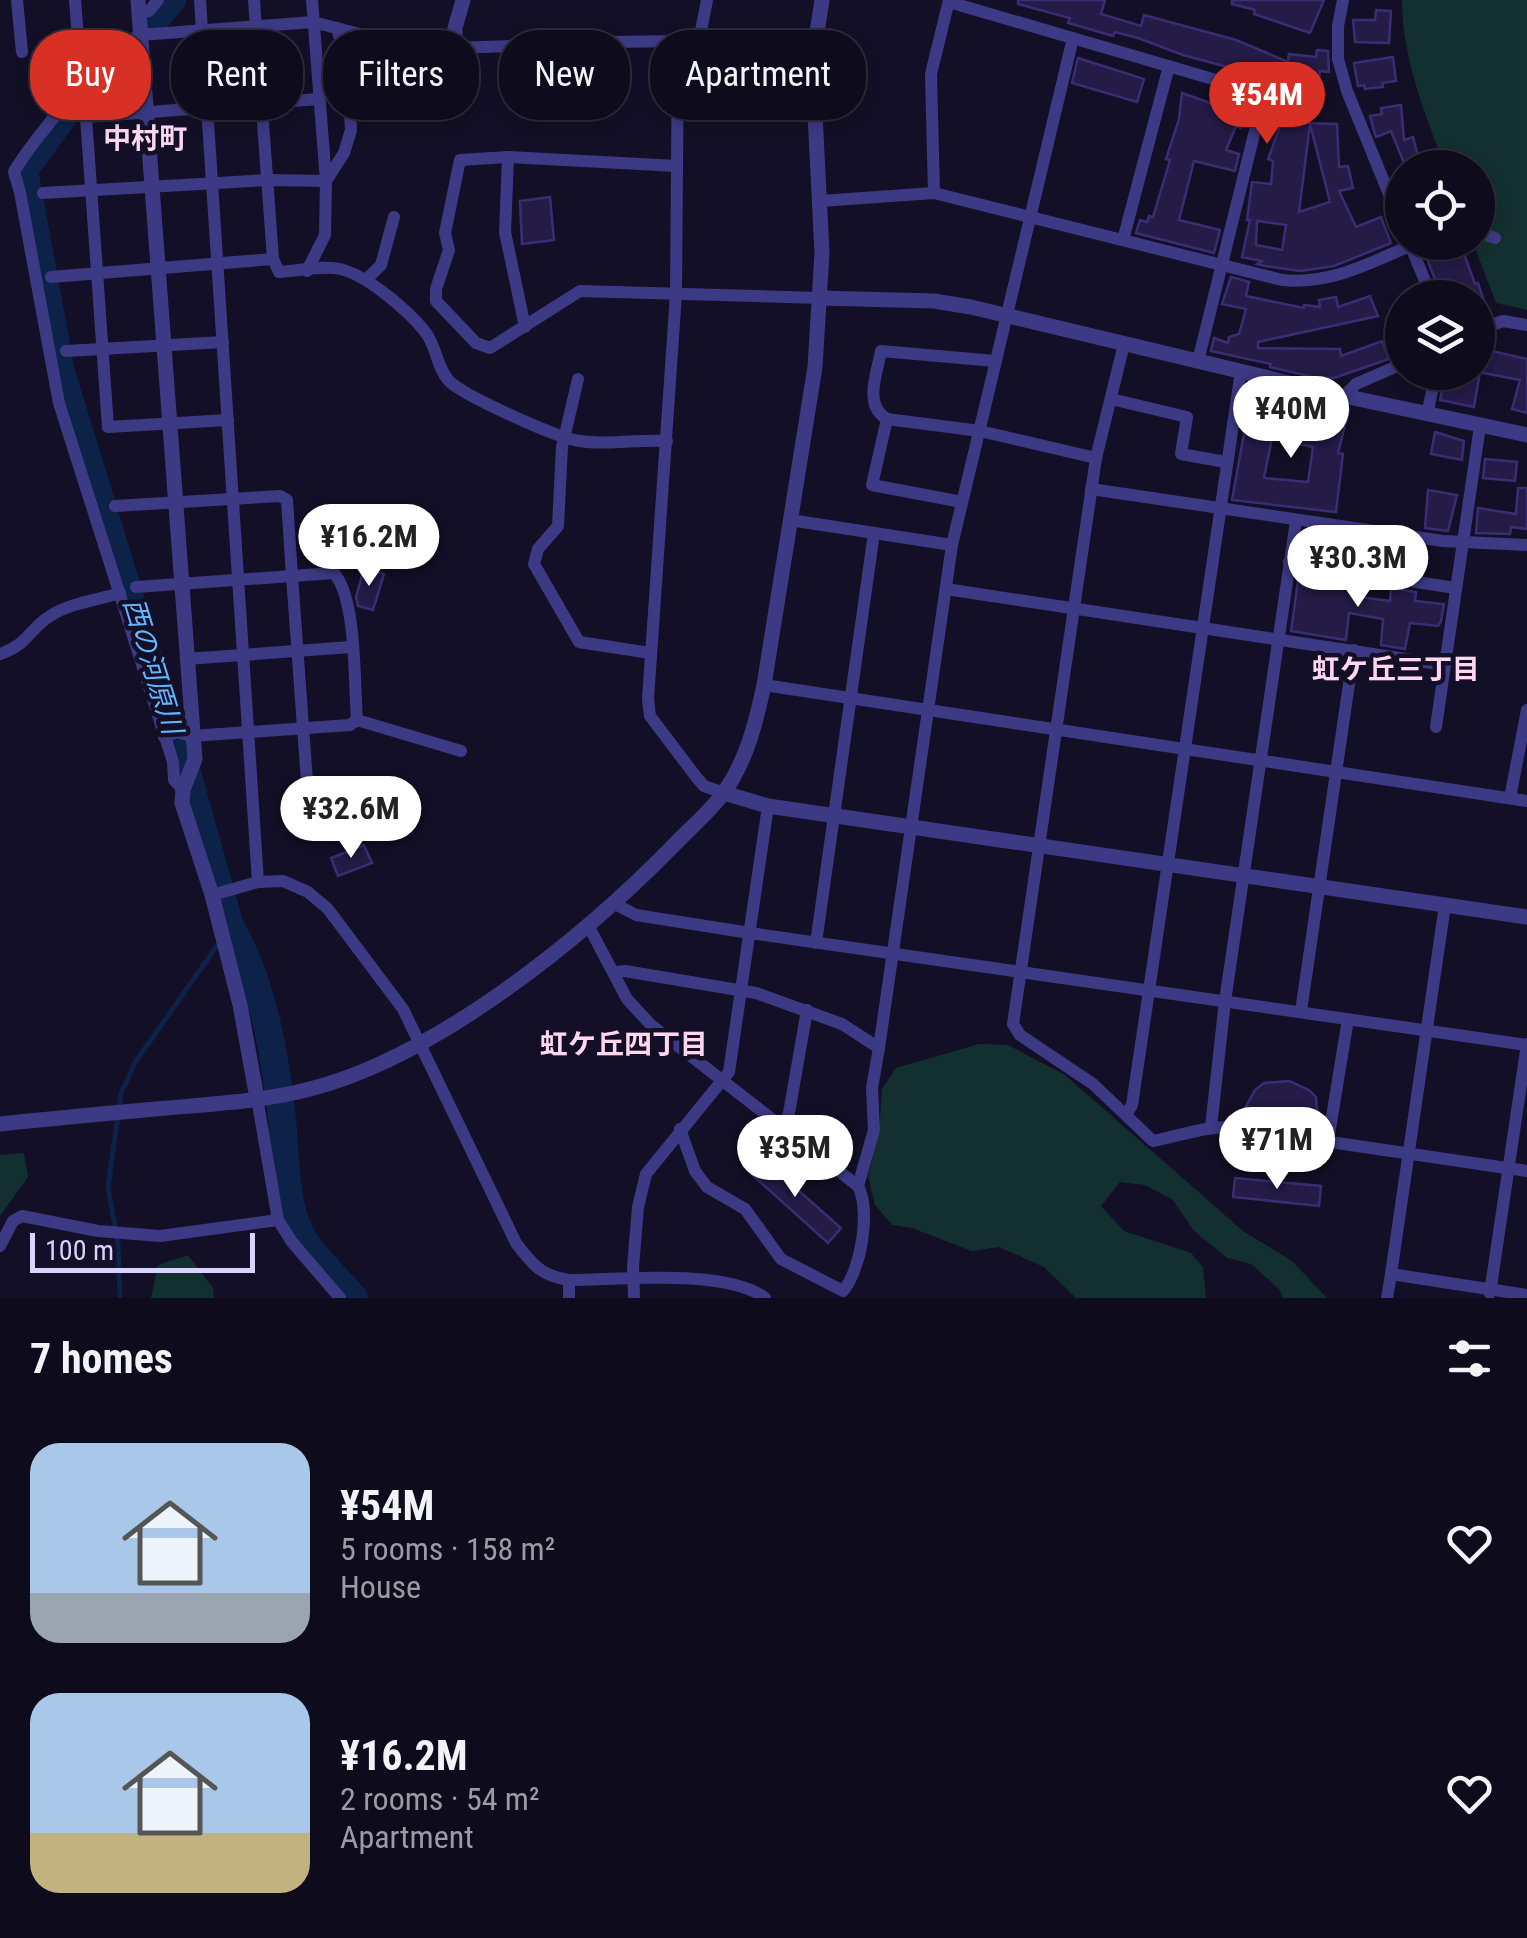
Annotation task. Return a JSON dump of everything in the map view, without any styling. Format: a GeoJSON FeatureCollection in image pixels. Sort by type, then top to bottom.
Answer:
{"type":"FeatureCollection","features":[{"type":"Feature","properties":{"kind":"street"},"geometry":{"type":"LineString","coordinates":[[18,0],[22,52]]}},
{"type":"Feature","properties":{"kind":"street"},"geometry":{"type":"LineString","coordinates":[[75,0],[77,30]]}},
{"type":"Feature","properties":{"kind":"street"},"geometry":{"type":"LineString","coordinates":[[138,6],[148,11],[158,0]]}},
{"type":"Feature","properties":{"kind":"street"},"geometry":{"type":"LineString","coordinates":[[200,0],[201,30]]}},
{"type":"Feature","properties":{"kind":"street"},"geometry":{"type":"LineString","coordinates":[[254,0],[256,30]]}},
{"type":"Feature","properties":{"kind":"street"},"geometry":{"type":"LineString","coordinates":[[307,271],[324,235],[326,181],[312,0]]}},
{"type":"Feature","properties":{"kind":"street"},"geometry":{"type":"LineString","coordinates":[[455,30],[463,0]]}},
{"type":"Feature","properties":{"kind":"street"},"geometry":{"type":"LineString","coordinates":[[701,30],[707,0]]}},
{"type":"Feature","properties":{"kind":"street"},"geometry":{"type":"LineString","coordinates":[[818,30],[822,0]]}},
{"type":"Feature","properties":{"kind":"street"},"geometry":{"type":"LineString","coordinates":[[1343,0],[1338,59],[1385,184]]}},
{"type":"Feature","properties":{"kind":"street"},"geometry":{"type":"LineString","coordinates":[[934,194],[930,74],[949,1],[1264,94],[1198,361]]}},
{"type":"Feature","properties":{"kind":"street"},"geometry":{"type":"LineString","coordinates":[[215,30],[313,22],[345,30]]}},
{"type":"Feature","properties":{"kind":"street"},"geometry":{"type":"LineString","coordinates":[[326,181],[344,153],[351,130],[347,65],[337,28]]}},
{"type":"Feature","properties":{"kind":"street"},"geometry":{"type":"LineString","coordinates":[[858,1186],[874,1130],[872,1088],[952,545],[1074,38]]}},
{"type":"Feature","properties":{"kind":"street"},"geometry":{"type":"LineString","coordinates":[[479,47],[650,43]]}},
{"type":"Feature","properties":{"kind":"street"},"geometry":{"type":"LineString","coordinates":[[1123,240],[1169,66]]}},
{"type":"Feature","properties":{"kind":"street"},"geometry":{"type":"LineString","coordinates":[[303,100],[319,99]]}},
{"type":"Feature","properties":{"kind":"street"},"geometry":{"type":"LineString","coordinates":[[54,120],[14,172],[55,388],[120,594],[176,735],[195,759],[182,803],[212,895],[240,1005],[278,1220],[340,1298]]}},
{"type":"Feature","properties":{"kind":"street"},"geometry":{"type":"LineString","coordinates":[[86,120],[108,426],[228,420]]}},
{"type":"Feature","properties":{"kind":"street"},"geometry":{"type":"LineString","coordinates":[[148,120],[186,659],[174,780],[187,783]]}},
{"type":"Feature","properties":{"kind":"street"},"geometry":{"type":"LineString","coordinates":[[208,120],[258,882]]}},
{"type":"Feature","properties":{"kind":"street"},"geometry":{"type":"LineString","coordinates":[[263,120],[273,259],[279,272],[340,269],[366,280],[425,332],[436,362],[450,382],[565,437],[602,442],[667,441]]}},
{"type":"Feature","properties":{"kind":"street"},"geometry":{"type":"LineString","coordinates":[[677,120],[676,294],[650,652],[650,716],[704,786],[768,806],[1527,917]]}},
{"type":"Feature","properties":{"kind":"street"},"geometry":{"type":"LineString","coordinates":[[0,1124],[257,1098],[309,1090],[366,1070],[420,1045],[469,1013],[588,925],[724,793],[750,740],[764,684],[815,366],[820,298],[815,120]]}},
{"type":"Feature","properties":{"kind":"street"},"geometry":{"type":"LineString","coordinates":[[677,166],[508,157],[460,160],[445,232],[449,250],[436,301],[476,343],[490,348],[580,292],[934,301],[1527,435]]}},
{"type":"Feature","properties":{"kind":"street"},"geometry":{"type":"LineString","coordinates":[[508,157],[505,232],[525,327]]}},
{"type":"Feature","properties":{"kind":"street"},"geometry":{"type":"LineString","coordinates":[[43,194],[267,180],[326,181]]}},
{"type":"Feature","properties":{"kind":"street"},"geometry":{"type":"LineString","coordinates":[[820,201],[934,194],[1282,280],[1308,282],[1355,271],[1385,257]]}},
{"type":"Feature","properties":{"kind":"street"},"geometry":{"type":"LineString","coordinates":[[366,280],[381,265],[394,216]]}},
{"type":"Feature","properties":{"kind":"street"},"geometry":{"type":"LineString","coordinates":[[51,277],[273,259]]}},
{"type":"Feature","properties":{"kind":"street"},"geometry":{"type":"LineString","coordinates":[[425,332],[448,314]]}},
{"type":"Feature","properties":{"kind":"street"},"geometry":{"type":"LineString","coordinates":[[1495,324],[1503,321],[1527,325]]}},
{"type":"Feature","properties":{"kind":"street"},"geometry":{"type":"LineString","coordinates":[[66,351],[223,342]]}},
{"type":"Feature","properties":{"kind":"street"},"geometry":{"type":"LineString","coordinates":[[1124,344],[1096,458],[1014,1024],[1020,1035],[1053,1055],[1127,1113],[1154,1142],[1210,1127],[1527,1171]]}},
{"type":"Feature","properties":{"kind":"street"},"geometry":{"type":"LineString","coordinates":[[995,361],[881,351],[872,404],[876,413],[886,419],[980,432],[1096,458]]}},
{"type":"Feature","properties":{"kind":"street"},"geometry":{"type":"LineString","coordinates":[[1127,1113],[1132,1105],[1241,371]]}},
{"type":"Feature","properties":{"kind":"street"},"geometry":{"type":"LineString","coordinates":[[1344,396],[1356,384],[1385,371]]}},
{"type":"Feature","properties":{"kind":"street"},"geometry":{"type":"LineString","coordinates":[[578,378],[565,437],[558,526],[538,550],[534,564],[578,642],[650,652]]}},
{"type":"Feature","properties":{"kind":"street"},"geometry":{"type":"LineString","coordinates":[[1428,415],[1433,390]]}},
{"type":"Feature","properties":{"kind":"street"},"geometry":{"type":"LineString","coordinates":[[1111,399],[1187,416],[1180,454],[1226,462]]}},
{"type":"Feature","properties":{"kind":"street"},"geometry":{"type":"LineString","coordinates":[[886,419],[872,485],[962,502]]}},
{"type":"Feature","properties":{"kind":"street"},"geometry":{"type":"LineString","coordinates":[[1436,727],[1480,426]]}},
{"type":"Feature","properties":{"kind":"street"},"geometry":{"type":"LineString","coordinates":[[1091,489],[1443,541],[1527,545]]}},
{"type":"Feature","properties":{"kind":"street"},"geometry":{"type":"LineString","coordinates":[[115,506],[280,496],[287,500],[306,782]]}},
{"type":"Feature","properties":{"kind":"street"},"geometry":{"type":"LineString","coordinates":[[790,520],[952,545]]}},
{"type":"Feature","properties":{"kind":"street"},"geometry":{"type":"LineString","coordinates":[[1210,1127],[1296,520]]}},
{"type":"Feature","properties":{"kind":"street"},"geometry":{"type":"LineString","coordinates":[[816,943],[874,533]]}},
{"type":"Feature","properties":{"kind":"street"},"geometry":{"type":"LineString","coordinates":[[1289,562],[1455,588]]}},
{"type":"Feature","properties":{"kind":"street"},"geometry":{"type":"LineString","coordinates":[[136,588],[334,574],[348,604],[357,720]]}},
{"type":"Feature","properties":{"kind":"street"},"geometry":{"type":"LineString","coordinates":[[946,589],[1445,665]]}},
{"type":"Feature","properties":{"kind":"street"},"geometry":{"type":"LineString","coordinates":[[0,654],[22,644],[56,612],[120,594]]}},
{"type":"Feature","properties":{"kind":"street"},"geometry":{"type":"LineString","coordinates":[[186,659],[351,647]]}},
{"type":"Feature","properties":{"kind":"street"},"geometry":{"type":"LineString","coordinates":[[1301,1011],[1354,650]]}},
{"type":"Feature","properties":{"kind":"street"},"geometry":{"type":"LineString","coordinates":[[764,684],[1527,801]]}},
{"type":"Feature","properties":{"kind":"street"},"geometry":{"type":"LineString","coordinates":[[1510,798],[1527,710]]}},
{"type":"Feature","properties":{"kind":"street"},"geometry":{"type":"LineString","coordinates":[[176,735],[350,725],[357,720]]}},
{"type":"Feature","properties":{"kind":"street"},"geometry":{"type":"LineString","coordinates":[[357,720],[461,751]]}},
{"type":"Feature","properties":{"kind":"street"},"geometry":{"type":"LineString","coordinates":[[634,1298],[638,1207],[646,1174],[729,1072],[768,806]]}},
{"type":"Feature","properties":{"kind":"street"},"geometry":{"type":"LineString","coordinates":[[212,895],[258,882],[283,881],[308,892],[328,908],[403,1009],[516,1242],[536,1268],[569,1280],[703,1279],[736,1283],[766,1298]]}},
{"type":"Feature","properties":{"kind":"street"},"geometry":{"type":"LineString","coordinates":[[613,903],[636,915],[750,933],[1527,1045],[1490,1294]]}},
{"type":"Feature","properties":{"kind":"street"},"geometry":{"type":"LineString","coordinates":[[1387,1298],[1445,905]]}},
{"type":"Feature","properties":{"kind":"street"},"geometry":{"type":"LineString","coordinates":[[588,925],[627,999],[651,1025],[858,1186],[864,1198],[864,1220],[853,1280],[843,1292],[781,1259],[745,1209],[706,1187],[680,1129]]}},
{"type":"Feature","properties":{"kind":"street"},"geometry":{"type":"LineString","coordinates":[[615,972],[742,990],[842,1024],[879,1048]]}},
{"type":"Feature","properties":{"kind":"street"},"geometry":{"type":"LineString","coordinates":[[783,1128],[807,1010]]}},
{"type":"Feature","properties":{"kind":"street"},"geometry":{"type":"LineString","coordinates":[[1328,1141],[1348,1019]]}},
{"type":"Feature","properties":{"kind":"street"},"geometry":{"type":"LineString","coordinates":[[0,1246],[13,1221],[22,1216],[98,1231],[160,1236],[278,1220]]}},
{"type":"Feature","properties":{"kind":"street"},"geometry":{"type":"LineString","coordinates":[[1391,1274],[1490,1294],[1527,1296]]}},
{"type":"Feature","properties":{"kind":"street"},"geometry":{"type":"LineString","coordinates":[[568,1298],[569,1280]]}},
{"type":"Feature","properties":{"kind":"green space"},"geometry":{"type":"Polygon","coordinates":[[[1402,0],[1527,0],[1527,310],[1496,303],[1495,280],[1487,280],[1480,260],[1495,260],[1495,150],[1439,150],[1410,64],[1402,0]]]}},
{"type":"Feature","properties":{"kind":"green space"},"geometry":{"type":"Polygon","coordinates":[[[979,1044],[1008,1045],[1065,1075],[1243,1231],[1292,1261],[1327,1298],[1283,1298],[1279,1289],[1251,1264],[1227,1258],[1194,1231],[1173,1200],[1145,1185],[1120,1182],[1101,1206],[1124,1231],[1191,1253],[1203,1267],[1206,1298],[1076,1298],[1044,1267],[999,1247],[972,1251],[912,1228],[892,1225],[875,1205],[868,1176],[879,1132],[882,1089],[896,1068],[979,1044]]]}},
{"type":"Feature","properties":{"kind":"green space"},"geometry":{"type":"Polygon","coordinates":[[[24,1153],[28,1177],[0,1216],[0,1155],[24,1153]]]}},
{"type":"Feature","properties":{"kind":"green space"},"geometry":{"type":"Polygon","coordinates":[[[188,1255],[213,1288],[214,1298],[151,1298],[158,1265],[188,1255]]]}},
{"type":"Feature","properties":{"kind":"building"},"geometry":{"type":"Polygon","coordinates":[[[1018,0],[1105,0],[1101,14],[1141,26],[1144,15],[1236,40],[1288,62],[1289,54],[1316,57],[1317,50],[1328,51],[1329,72],[1320,71],[1319,78],[1299,76],[1292,112],[1308,115],[1306,123],[1337,124],[1339,167],[1348,166],[1353,188],[1339,191],[1356,227],[1381,217],[1385,245],[1334,266],[1301,271],[1265,266],[1257,264],[1262,261],[1242,257],[1250,220],[1252,182],[1271,184],[1273,161],[1268,159],[1281,124],[1272,122],[1275,84],[1233,74],[1235,69],[1138,38],[1115,32],[1113,36],[1068,23],[1070,18],[1018,4],[1018,0]],[[1310,124],[1299,212],[1330,202],[1310,124]],[[1257,221],[1256,245],[1282,250],[1286,225],[1257,221]]]}},
{"type":"Feature","properties":{"kind":"building"},"geometry":{"type":"Polygon","coordinates":[[[1232,0],[1324,0],[1310,33],[1254,14],[1255,10],[1232,4],[1232,0]]]}},
{"type":"Feature","properties":{"kind":"building"},"geometry":{"type":"Polygon","coordinates":[[[1376,10],[1391,11],[1389,43],[1355,42],[1353,20],[1375,20],[1376,10]]]}},
{"type":"Feature","properties":{"kind":"building"},"geometry":{"type":"Polygon","coordinates":[[[1393,57],[1396,81],[1382,83],[1383,87],[1358,86],[1354,63],[1393,57]]]}},
{"type":"Feature","properties":{"kind":"building"},"geometry":{"type":"Polygon","coordinates":[[[1078,58],[1144,79],[1137,102],[1072,83],[1078,58]]]}},
{"type":"Feature","properties":{"kind":"building"},"geometry":{"type":"Polygon","coordinates":[[[1182,93],[1242,109],[1240,114],[1245,116],[1226,150],[1239,154],[1235,171],[1194,161],[1179,220],[1220,230],[1214,253],[1136,233],[1140,220],[1147,222],[1149,216],[1153,217],[1170,160],[1166,159],[1179,119],[1182,93]]]}},
{"type":"Feature","properties":{"kind":"building"},"geometry":{"type":"Polygon","coordinates":[[[1401,105],[1404,140],[1413,137],[1416,150],[1399,150],[1391,131],[1376,137],[1370,116],[1382,114],[1381,108],[1401,105]]]}},
{"type":"Feature","properties":{"kind":"building"},"geometry":{"type":"Polygon","coordinates":[[[550,197],[554,240],[522,244],[520,201],[550,197]]]}},
{"type":"Feature","properties":{"kind":"building"},"geometry":{"type":"Polygon","coordinates":[[[1428,260],[1466,260],[1474,280],[1435,280],[1428,260]]]}},
{"type":"Feature","properties":{"kind":"building"},"geometry":{"type":"Polygon","coordinates":[[[1231,277],[1249,282],[1246,296],[1304,308],[1320,307],[1319,300],[1336,297],[1338,307],[1370,296],[1378,316],[1258,342],[1258,348],[1340,349],[1341,356],[1382,341],[1385,360],[1334,378],[1317,378],[1211,351],[1214,338],[1228,343],[1229,337],[1239,334],[1246,309],[1222,304],[1231,277]]]}},
{"type":"Feature","properties":{"kind":"building"},"geometry":{"type":"Polygon","coordinates":[[[1495,352],[1527,359],[1527,413],[1512,409],[1520,380],[1495,375],[1495,352]]]}},
{"type":"Feature","properties":{"kind":"building"},"geometry":{"type":"Polygon","coordinates":[[[1442,390],[1477,390],[1474,407],[1440,400],[1442,390]]]}},
{"type":"Feature","properties":{"kind":"building"},"geometry":{"type":"Polygon","coordinates":[[[1333,405],[1349,410],[1338,453],[1343,454],[1336,512],[1232,500],[1249,406],[1279,412],[1278,419],[1320,424],[1321,418],[1328,420],[1333,405]],[[1272,438],[1264,478],[1308,482],[1313,447],[1272,438]]]}},
{"type":"Feature","properties":{"kind":"building"},"geometry":{"type":"Polygon","coordinates":[[[1435,432],[1464,441],[1462,460],[1431,454],[1435,432]]]}},
{"type":"Feature","properties":{"kind":"building"},"geometry":{"type":"Polygon","coordinates":[[[1485,459],[1517,462],[1515,481],[1483,478],[1485,459]]]}},
{"type":"Feature","properties":{"kind":"building"},"geometry":{"type":"Polygon","coordinates":[[[1518,488],[1527,488],[1527,529],[1511,527],[1510,534],[1476,533],[1478,508],[1516,514],[1518,488]]]}},
{"type":"Feature","properties":{"kind":"building"},"geometry":{"type":"Polygon","coordinates":[[[1428,490],[1457,495],[1448,531],[1425,528],[1428,490]]]}},
{"type":"Feature","properties":{"kind":"building"},"geometry":{"type":"Polygon","coordinates":[[[1304,539],[1347,545],[1348,541],[1391,553],[1391,549],[1415,553],[1415,559],[1421,561],[1420,572],[1301,554],[1304,539]]]}},
{"type":"Feature","properties":{"kind":"building"},"geometry":{"type":"Polygon","coordinates":[[[364,568],[384,574],[373,610],[358,606],[356,597],[364,568]]]}},
{"type":"Feature","properties":{"kind":"building"},"geometry":{"type":"Polygon","coordinates":[[[1299,574],[1354,582],[1352,596],[1390,601],[1391,588],[1416,592],[1415,601],[1444,604],[1441,621],[1438,626],[1410,623],[1405,649],[1381,645],[1383,619],[1349,613],[1346,640],[1291,631],[1299,574]]]}},
{"type":"Feature","properties":{"kind":"building"},"geometry":{"type":"Polygon","coordinates":[[[364,845],[372,863],[338,876],[331,858],[364,845]]]}},
{"type":"Feature","properties":{"kind":"building"},"geometry":{"type":"Polygon","coordinates":[[[1289,1081],[1316,1097],[1318,1126],[1301,1125],[1301,1113],[1244,1110],[1255,1090],[1264,1083],[1289,1081]]]}},
{"type":"Feature","properties":{"kind":"building"},"geometry":{"type":"Polygon","coordinates":[[[762,1158],[841,1228],[828,1243],[749,1172],[762,1158]]]}},
{"type":"Feature","properties":{"kind":"building"},"geometry":{"type":"Polygon","coordinates":[[[1235,1178],[1321,1186],[1319,1206],[1233,1197],[1235,1178]]]}},
{"type":"Feature","properties":{"kind":"waterway","name":"西の河原川"},"geometry":{"type":"LineString","coordinates":[[156,19],[172,0]]}},
{"type":"Feature","properties":{"kind":"waterway","name":"西の河原川"},"geometry":{"type":"LineString","coordinates":[[61,120],[24,170],[61,372],[183,759],[230,926],[251,971],[266,1020],[295,1222],[311,1250],[354,1298]]}},
{"type":"Feature","properties":{"kind":"waterway"},"geometry":{"type":"LineString","coordinates":[[120,1298],[118,1243],[108,1187],[121,1093],[136,1061],[219,943]]}},
{"type":"Feature","properties":{"kind":"district","name":"中村町"},"geometry":{"type":"Point","coordinates":[145,138]}},
{"type":"Feature","properties":{"kind":"district","name":"虹ケ丘三丁目"},"geometry":{"type":"Point","coordinates":[1396,669]}},
{"type":"Feature","properties":{"kind":"district","name":"虹ケ丘四丁目"},"geometry":{"type":"Point","coordinates":[624,1044]}}]}
